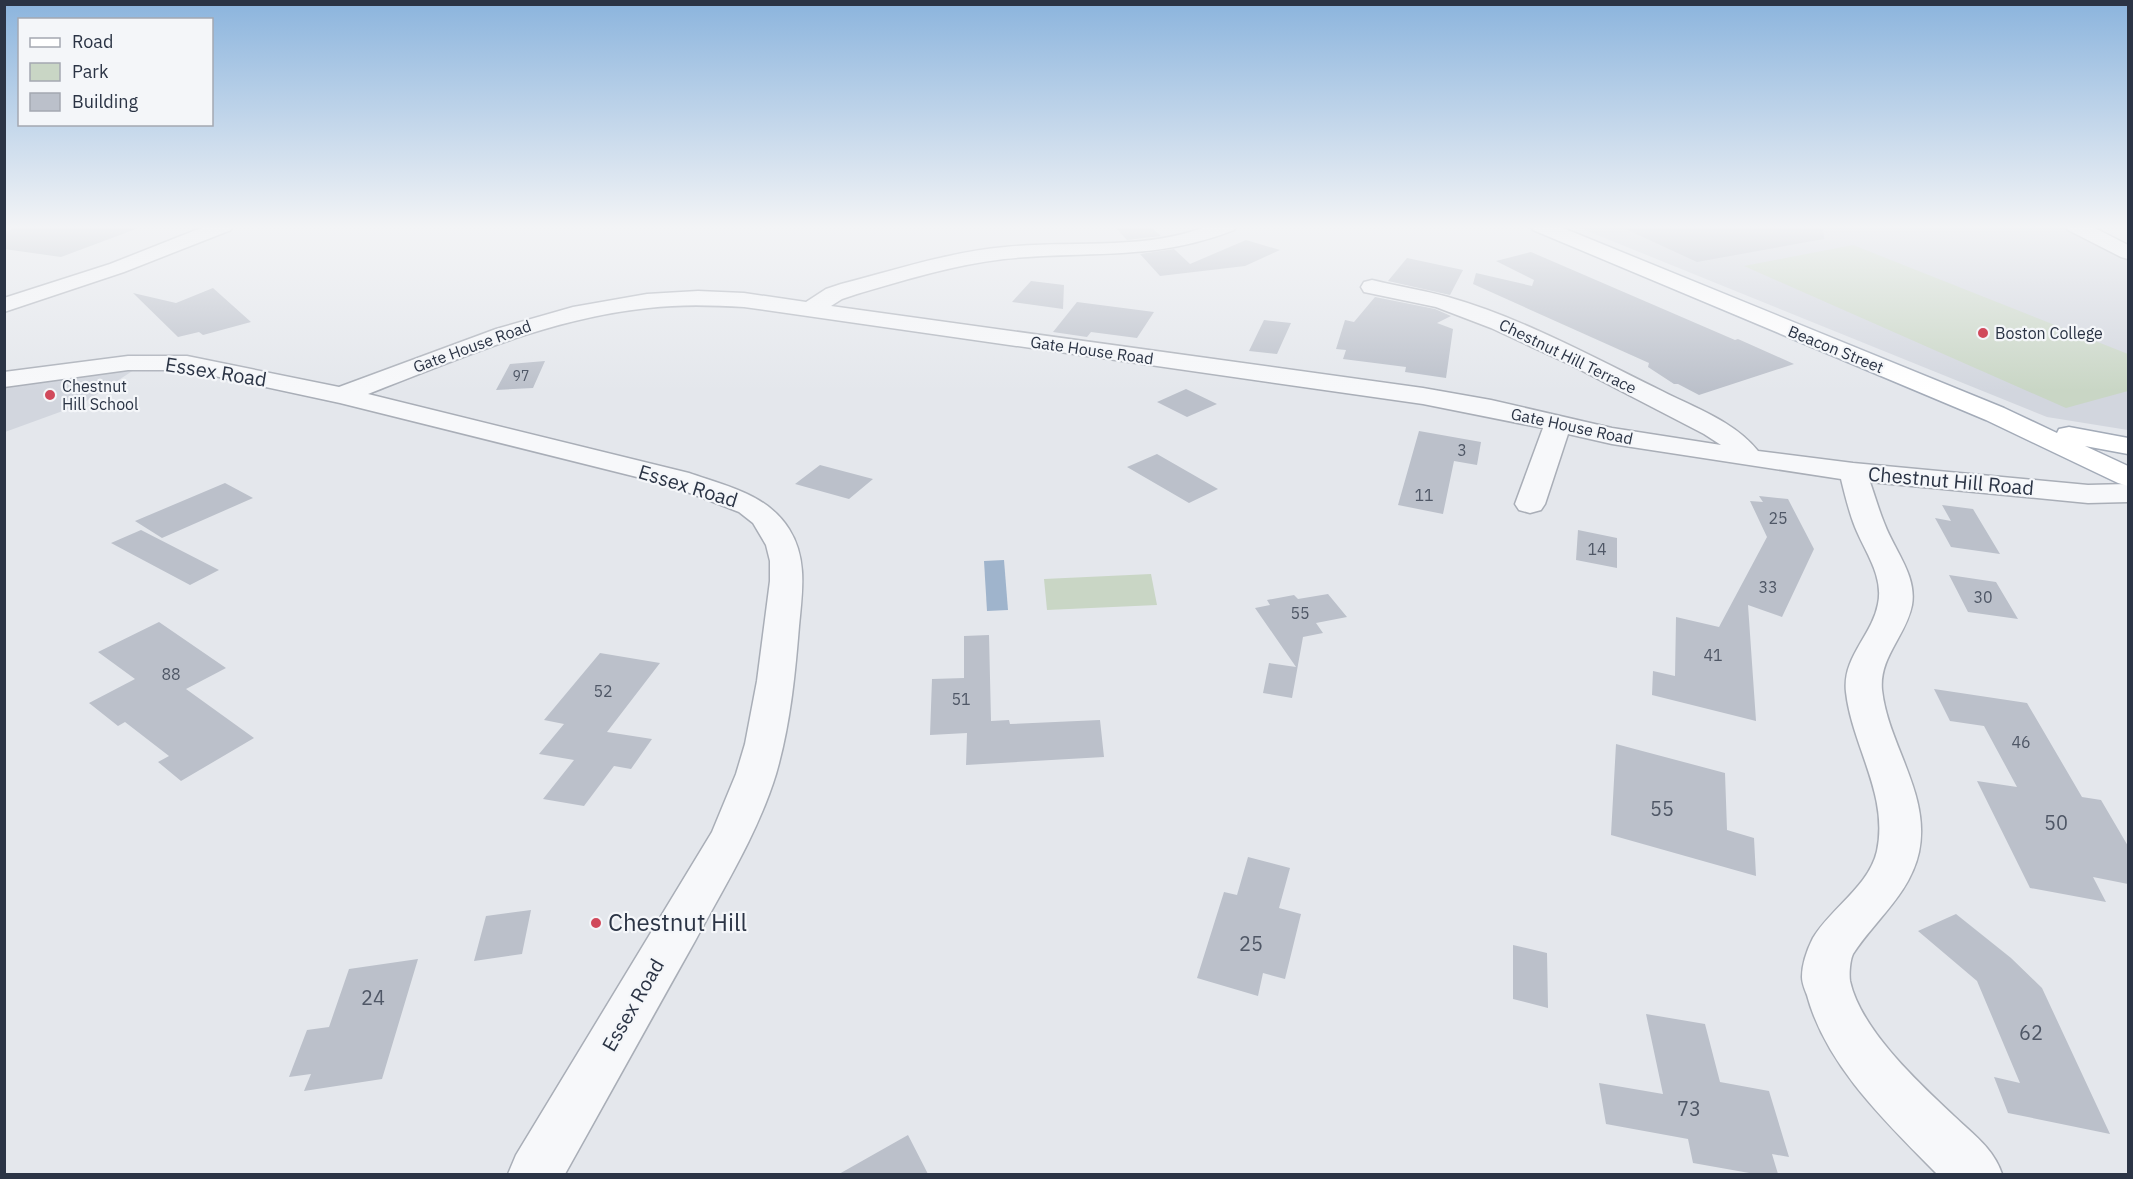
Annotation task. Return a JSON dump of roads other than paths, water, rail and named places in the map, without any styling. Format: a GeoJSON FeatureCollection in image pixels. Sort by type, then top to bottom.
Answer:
{"type":"FeatureCollection","features":[{"type":"Feature","properties":{"kind":"main road","name":"Beacon Street"},"geometry":{"type":"LineString","coordinates":[[1673,281],[1995,414],[2128,477]]}},
{"type":"Feature","properties":{"kind":"main road"},"geometry":{"type":"LineString","coordinates":[[1995,414],[2060,433],[2128,446]]}},
{"type":"Feature","properties":{"kind":"street"},"geometry":{"type":"LineString","coordinates":[[4,305],[76,281]]}},
{"type":"Feature","properties":{"kind":"street"},"geometry":{"type":"LineString","coordinates":[[812,309],[834,294],[880,281]]}},
{"type":"Feature","properties":{"kind":"street","name":"Chestnut Hill Terrace"},"geometry":{"type":"LineString","coordinates":[[1372,287],[1460,308],[1532,337],[1728,436],[1749,458]]}},
{"type":"Feature","properties":{"kind":"street","name":"Gate House Road"},"geometry":{"type":"LineString","coordinates":[[341,395],[527,326],[599,309],[647,301],[698,298],[744,300],[1423,396],[1623,438],[1852,472]]}},
{"type":"Feature","properties":{"kind":"street","name":"Essex Road"},"geometry":{"type":"LineString","coordinates":[[4,380],[102,366],[173,362],[341,395],[679,479],[750,506],[764,517],[775,531],[782,545],[786,581],[774,702],[759,769],[748,802],[730,838],[535,1174]]}},
{"type":"Feature","properties":{"kind":"street"},"geometry":{"type":"LineString","coordinates":[[1530,504],[1558,424]]}},
{"type":"Feature","properties":{"kind":"street","name":"Chestnut Hill Road"},"geometry":{"type":"LineString","coordinates":[[1975,1174],[1899,1098],[1863,1055],[1840,1020],[1827,991],[1825,969],[1830,950],[1872,900],[1890,873],[1898,852],[1900,831],[1899,809],[1869,717],[1864,690],[1864,668],[1871,651],[1889,623],[1895,604],[1895,587],[1891,570],[1870,525],[1852,472],[2088,494],[2128,494]]}},
{"type":"Feature","properties":{"kind":"water"},"geometry":{"type":"Polygon","coordinates":[[[1004,560],[1008,610],[987,611],[984,561],[1004,560]]]}},
{"type":"Feature","properties":{"kind":"place","name":"Boston College"},"geometry":{"type":"Point","coordinates":[1983,333]}},
{"type":"Feature","properties":{"kind":"place","name":"Chestnut Hill School"},"geometry":{"type":"Point","coordinates":[50,395]}},
{"type":"Feature","properties":{"kind":"place","name":"Chestnut Hill"},"geometry":{"type":"Point","coordinates":[596,923]}}]}
